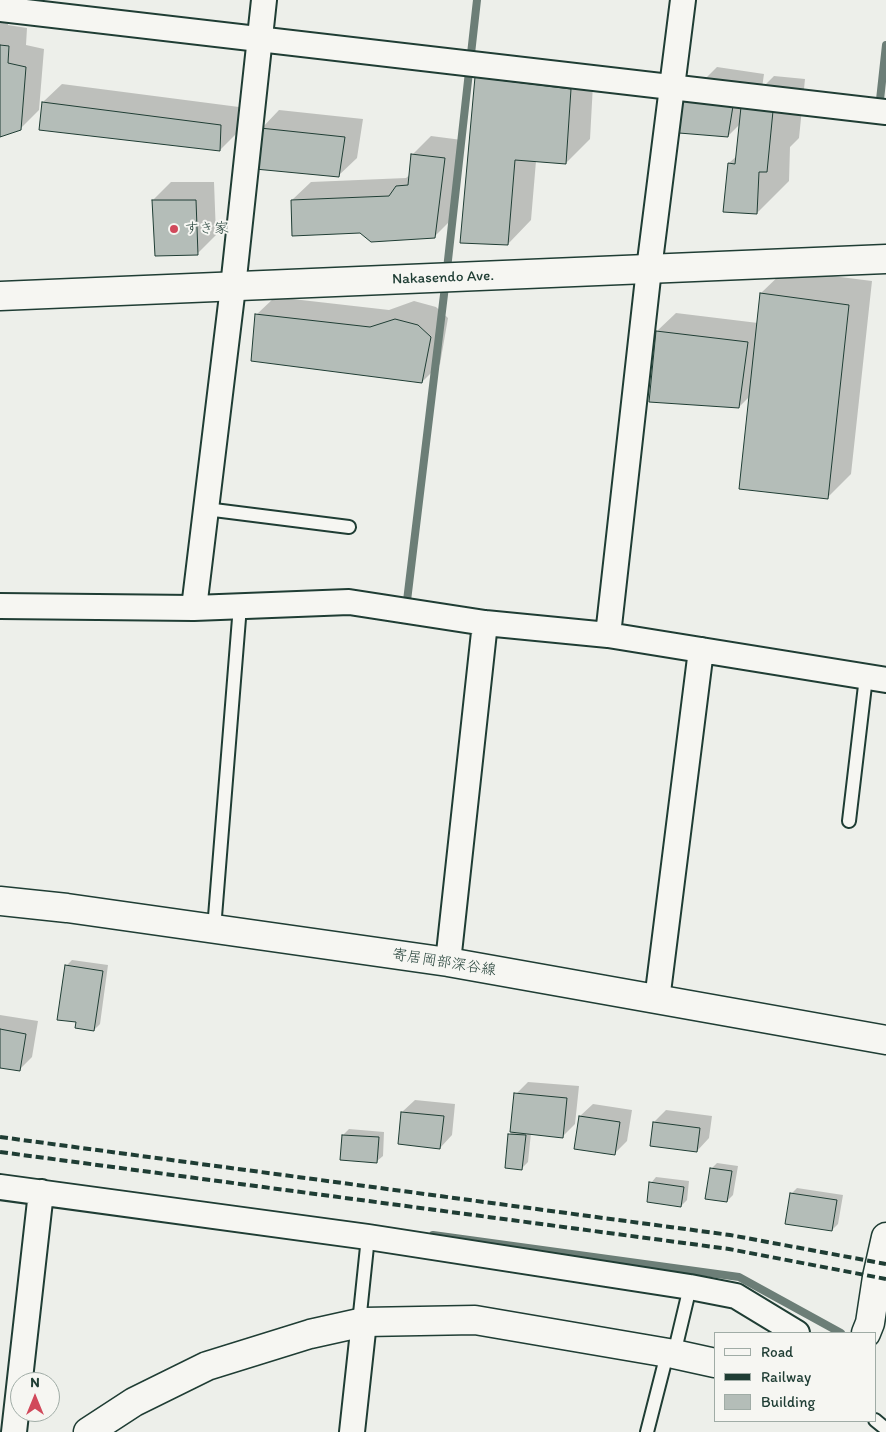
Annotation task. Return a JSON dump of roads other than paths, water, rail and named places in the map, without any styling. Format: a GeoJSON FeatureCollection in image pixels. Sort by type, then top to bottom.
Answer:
{"type":"FeatureCollection","features":[{"type":"Feature","properties":{"kind":"main road","name":"Nakasendo Ave."},"geometry":{"type":"LineString","coordinates":[[0,296],[886,259]]}},
{"type":"Feature","properties":{"kind":"main road","name":"寄居岡部深谷線"},"geometry":{"type":"LineString","coordinates":[[0,901],[67,908],[448,962],[886,1040]]}},
{"type":"Feature","properties":{"kind":"main road"},"geometry":{"type":"LineString","coordinates":[[874,1328],[877,1277],[886,1237]]}},
{"type":"Feature","properties":{"kind":"main road"},"geometry":{"type":"LineString","coordinates":[[88,1432],[134,1402],[207,1366],[310,1334],[361,1323],[475,1320],[714,1363]]}},
{"type":"Feature","properties":{"kind":"street"},"geometry":{"type":"LineString","coordinates":[[194,608],[233,287],[264,0]]}},
{"type":"Feature","properties":{"kind":"street"},"geometry":{"type":"LineString","coordinates":[[608,635],[649,269],[683,0]]}},
{"type":"Feature","properties":{"kind":"street"},"geometry":{"type":"LineString","coordinates":[[0,9],[886,112]]}},
{"type":"Feature","properties":{"kind":"street"},"geometry":{"type":"LineString","coordinates":[[0,606],[194,608],[349,602],[485,623],[608,635],[876,678]]}},
{"type":"Feature","properties":{"kind":"street"},"geometry":{"type":"LineString","coordinates":[[448,962],[485,623]]}},
{"type":"Feature","properties":{"kind":"street"},"geometry":{"type":"LineString","coordinates":[[657,1000],[701,650]]}},
{"type":"Feature","properties":{"kind":"street"},"geometry":{"type":"LineString","coordinates":[[0,1187],[368,1237],[690,1287],[736,1296],[795,1332]]}},
{"type":"Feature","properties":{"kind":"street"},"geometry":{"type":"LineString","coordinates":[[14,1432],[40,1192]]}},
{"type":"Feature","properties":{"kind":"street"},"geometry":{"type":"LineString","coordinates":[[352,1432],[361,1323]]}},
{"type":"Feature","properties":{"kind":"lane"},"geometry":{"type":"LineString","coordinates":[[206,509],[350,527]]}},
{"type":"Feature","properties":{"kind":"lane"},"geometry":{"type":"LineString","coordinates":[[214,929],[240,606]]}},
{"type":"Feature","properties":{"kind":"lane"},"geometry":{"type":"LineString","coordinates":[[849,821],[876,678]]}},
{"type":"Feature","properties":{"kind":"lane"},"geometry":{"type":"LineString","coordinates":[[361,1323],[368,1237]]}},
{"type":"Feature","properties":{"kind":"lane"},"geometry":{"type":"LineString","coordinates":[[647,1432],[690,1287]]}},
{"type":"Feature","properties":{"kind":"lane"},"geometry":{"type":"LineString","coordinates":[[876,1421],[886,1429]]}},
{"type":"Feature","properties":{"kind":"waterway"},"geometry":{"type":"LineString","coordinates":[[406,609],[477,0]]}},
{"type":"Feature","properties":{"kind":"waterway"},"geometry":{"type":"LineString","coordinates":[[879,109],[886,45]]}},
{"type":"Feature","properties":{"kind":"waterway"},"geometry":{"type":"LineString","coordinates":[[433,1235],[739,1277],[839,1332]]}},
{"type":"Feature","properties":{"kind":"railway"},"geometry":{"type":"LineString","coordinates":[[0,1137],[730,1235],[886,1264]]}},
{"type":"Feature","properties":{"kind":"railway"},"geometry":{"type":"LineString","coordinates":[[0,1152],[729,1249],[886,1279]]}},
{"type":"Feature","properties":{"kind":"place","name":"すき家"},"geometry":{"type":"Point","coordinates":[174,229]}}]}
